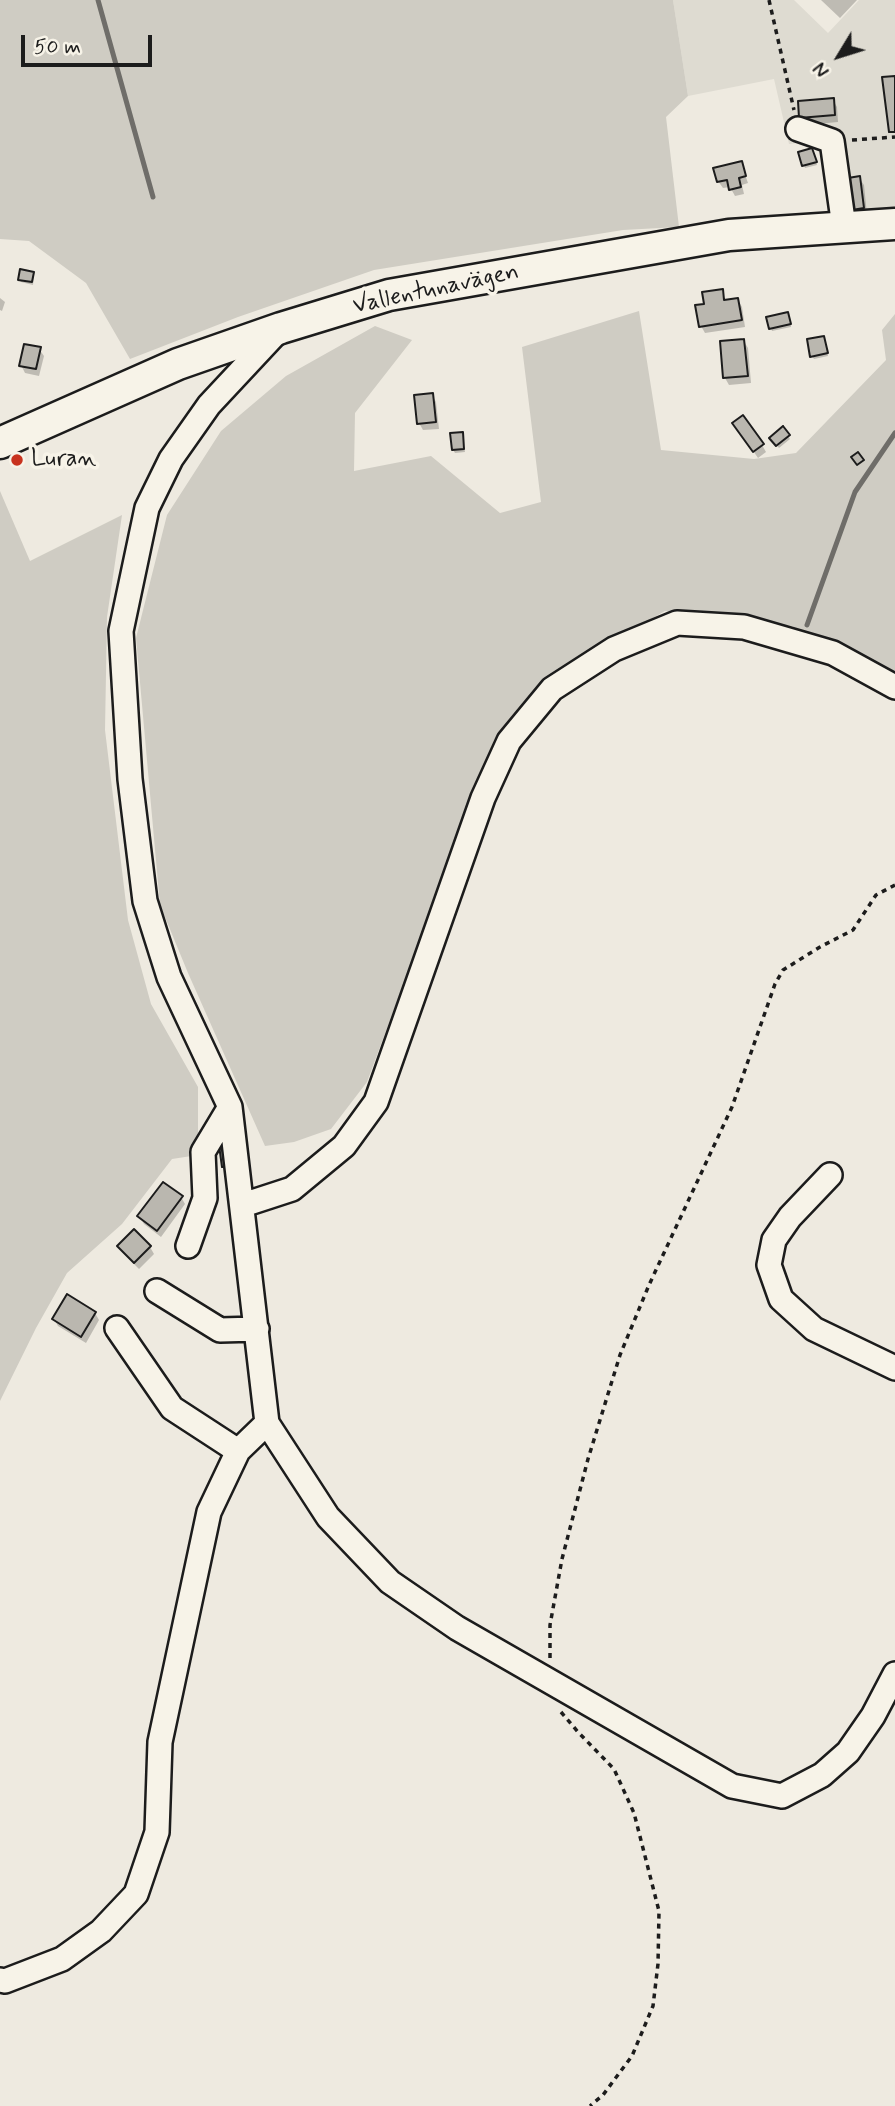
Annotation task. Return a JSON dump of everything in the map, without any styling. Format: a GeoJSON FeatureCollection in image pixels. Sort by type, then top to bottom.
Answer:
{"type":"FeatureCollection","features":[{"type":"Feature","properties":{"kind":"main road","name":"Vallentunavägen"},"geometry":{"type":"LineString","coordinates":[[0,443],[178,364],[281,328],[389,295],[729,235],[895,224]]}},
{"type":"Feature","properties":{"kind":"lane"},"geometry":{"type":"LineString","coordinates":[[798,129],[832,141],[844,227]]}},
{"type":"Feature","properties":{"kind":"lane"},"geometry":{"type":"LineString","coordinates":[[281,328],[209,405],[171,458],[147,508],[121,631],[130,779],[145,901],[169,977],[230,1107],[267,1423],[328,1517],[390,1582],[457,1628],[733,1786],[782,1796],[822,1775],[848,1752],[873,1716],[895,1674]]}},
{"type":"Feature","properties":{"kind":"lane"},"geometry":{"type":"LineString","coordinates":[[243,1205],[292,1189],[344,1146],[376,1102],[483,798],[509,741],[552,689],[614,649],[677,623],[744,627],[833,653],[895,687]]}},
{"type":"Feature","properties":{"kind":"lane"},"geometry":{"type":"LineString","coordinates":[[188,1246],[205,1198],[203,1152],[230,1107]]}},
{"type":"Feature","properties":{"kind":"lane"},"geometry":{"type":"LineString","coordinates":[[830,1175],[790,1217],[774,1240],[769,1265],[781,1299],[814,1329],[895,1368]]}},
{"type":"Feature","properties":{"kind":"lane"},"geometry":{"type":"LineString","coordinates":[[156,1291],[220,1330],[257,1329]]}},
{"type":"Feature","properties":{"kind":"lane"},"geometry":{"type":"LineString","coordinates":[[117,1328],[173,1408],[238,1451]]}},
{"type":"Feature","properties":{"kind":"lane"},"geometry":{"type":"LineString","coordinates":[[0,1980],[5,1982],[62,1959],[101,1931],[136,1895],[157,1832],[160,1742],[209,1512],[238,1451],[267,1423]]}},
{"type":"Feature","properties":{"kind":"path"},"geometry":{"type":"LineString","coordinates":[[769,0],[798,129]]}},
{"type":"Feature","properties":{"kind":"path"},"geometry":{"type":"LineString","coordinates":[[832,141],[895,137]]}},
{"type":"Feature","properties":{"kind":"path"},"geometry":{"type":"LineString","coordinates":[[590,2106],[603,2095],[632,2056],[653,2006],[658,1964],[659,1911],[634,1813],[614,1769],[557,1707],[550,1683],[550,1625],[562,1559],[588,1459],[620,1355],[649,1285],[732,1107],[775,984],[783,970],[853,930],[876,895],[895,885]]}},
{"type":"Feature","properties":{"kind":"shaded area"},"geometry":{"type":"Polygon","coordinates":[[[0,0],[673,0],[688,96],[666,117],[679,227],[623,230],[374,270],[238,317],[130,359],[86,283],[29,241],[0,239],[0,0]]]}},
{"type":"Feature","properties":{"kind":"shaded area"},"geometry":{"type":"Polygon","coordinates":[[[673,0],[794,0],[828,33],[859,0],[895,0],[895,214],[838,217],[820,141],[789,144],[774,79],[688,96],[673,0]]]}},
{"type":"Feature","properties":{"kind":"shaded area"},"geometry":{"type":"Polygon","coordinates":[[[639,311],[661,450],[754,459],[796,453],[886,360],[882,330],[895,314],[895,674],[792,626],[665,611],[548,678],[494,740],[367,1082],[331,1129],[294,1142],[265,1146],[160,905],[136,638],[167,515],[221,431],[286,376],[375,326],[412,340],[355,413],[354,471],[431,456],[500,513],[541,502],[522,347],[639,311]]]}},
{"type":"Feature","properties":{"kind":"shaded area"},"geometry":{"type":"Polygon","coordinates":[[[0,491],[30,561],[122,515],[107,617],[105,730],[128,920],[151,1004],[198,1087],[198,1155],[172,1159],[122,1224],[67,1273],[0,1401],[0,491]]]}},
{"type":"Feature","properties":{"kind":"building"},"geometry":{"type":"Polygon","coordinates":[[[895,76],[895,132],[889,132],[882,77],[895,76]]]}},
{"type":"Feature","properties":{"kind":"building"},"geometry":{"type":"Polygon","coordinates":[[[834,98],[835,115],[799,118],[798,101],[834,98]]]}},
{"type":"Feature","properties":{"kind":"building"},"geometry":{"type":"Polygon","coordinates":[[[812,148],[817,162],[802,166],[798,152],[812,148]]]}},
{"type":"Feature","properties":{"kind":"building"},"geometry":{"type":"Polygon","coordinates":[[[742,161],[746,176],[739,178],[741,187],[729,190],[727,180],[717,182],[713,168],[742,161]]]}},
{"type":"Feature","properties":{"kind":"building"},"geometry":{"type":"Polygon","coordinates":[[[860,176],[864,208],[852,210],[848,178],[860,176]]]}},
{"type":"Feature","properties":{"kind":"building"},"geometry":{"type":"Polygon","coordinates":[[[20,269],[34,272],[32,282],[18,280],[20,269]]]}},
{"type":"Feature","properties":{"kind":"building"},"geometry":{"type":"Polygon","coordinates":[[[723,289],[724,300],[738,298],[742,320],[699,327],[695,305],[704,304],[702,292],[723,289]]]}},
{"type":"Feature","properties":{"kind":"building"},"geometry":{"type":"Polygon","coordinates":[[[788,312],[791,324],[769,329],[766,317],[788,312]]]}},
{"type":"Feature","properties":{"kind":"building"},"geometry":{"type":"Polygon","coordinates":[[[824,336],[828,353],[810,357],[807,339],[824,336]]]}},
{"type":"Feature","properties":{"kind":"building"},"geometry":{"type":"Polygon","coordinates":[[[744,339],[748,376],[723,378],[720,341],[744,339]]]}},
{"type":"Feature","properties":{"kind":"building"},"geometry":{"type":"Polygon","coordinates":[[[24,344],[41,347],[36,369],[19,366],[24,344]]]}},
{"type":"Feature","properties":{"kind":"building"},"geometry":{"type":"Polygon","coordinates":[[[433,393],[436,422],[417,424],[414,395],[433,393]]]}},
{"type":"Feature","properties":{"kind":"building"},"geometry":{"type":"Polygon","coordinates":[[[743,415],[764,444],[753,452],[732,423],[743,415]]]}},
{"type":"Feature","properties":{"kind":"building"},"geometry":{"type":"Polygon","coordinates":[[[783,426],[790,435],[776,446],[769,438],[783,426]]]}},
{"type":"Feature","properties":{"kind":"building"},"geometry":{"type":"Polygon","coordinates":[[[463,432],[464,449],[452,450],[450,433],[463,432]]]}},
{"type":"Feature","properties":{"kind":"building"},"geometry":{"type":"Polygon","coordinates":[[[858,452],[864,460],[857,465],[851,457],[858,452]]]}},
{"type":"Feature","properties":{"kind":"building"},"geometry":{"type":"Polygon","coordinates":[[[225,1144],[228,1167],[222,1167],[219,1145],[225,1144]]]}},
{"type":"Feature","properties":{"kind":"building"},"geometry":{"type":"Polygon","coordinates":[[[163,1182],[183,1196],[157,1231],[137,1216],[163,1182]]]}},
{"type":"Feature","properties":{"kind":"building"},"geometry":{"type":"Polygon","coordinates":[[[134,1229],[151,1246],[134,1263],[117,1246],[134,1229]]]}},
{"type":"Feature","properties":{"kind":"building"},"geometry":{"type":"Polygon","coordinates":[[[67,1294],[96,1312],[81,1337],[52,1319],[67,1294]]]}},
{"type":"Feature","properties":{"kind":"waterway"},"geometry":{"type":"LineString","coordinates":[[98,0],[153,197]]}},
{"type":"Feature","properties":{"kind":"waterway"},"geometry":{"type":"LineString","coordinates":[[807,625],[855,492],[895,433]]}},
{"type":"Feature","properties":{"kind":"place","name":"Luran"},"geometry":{"type":"Point","coordinates":[17,460]}}]}
